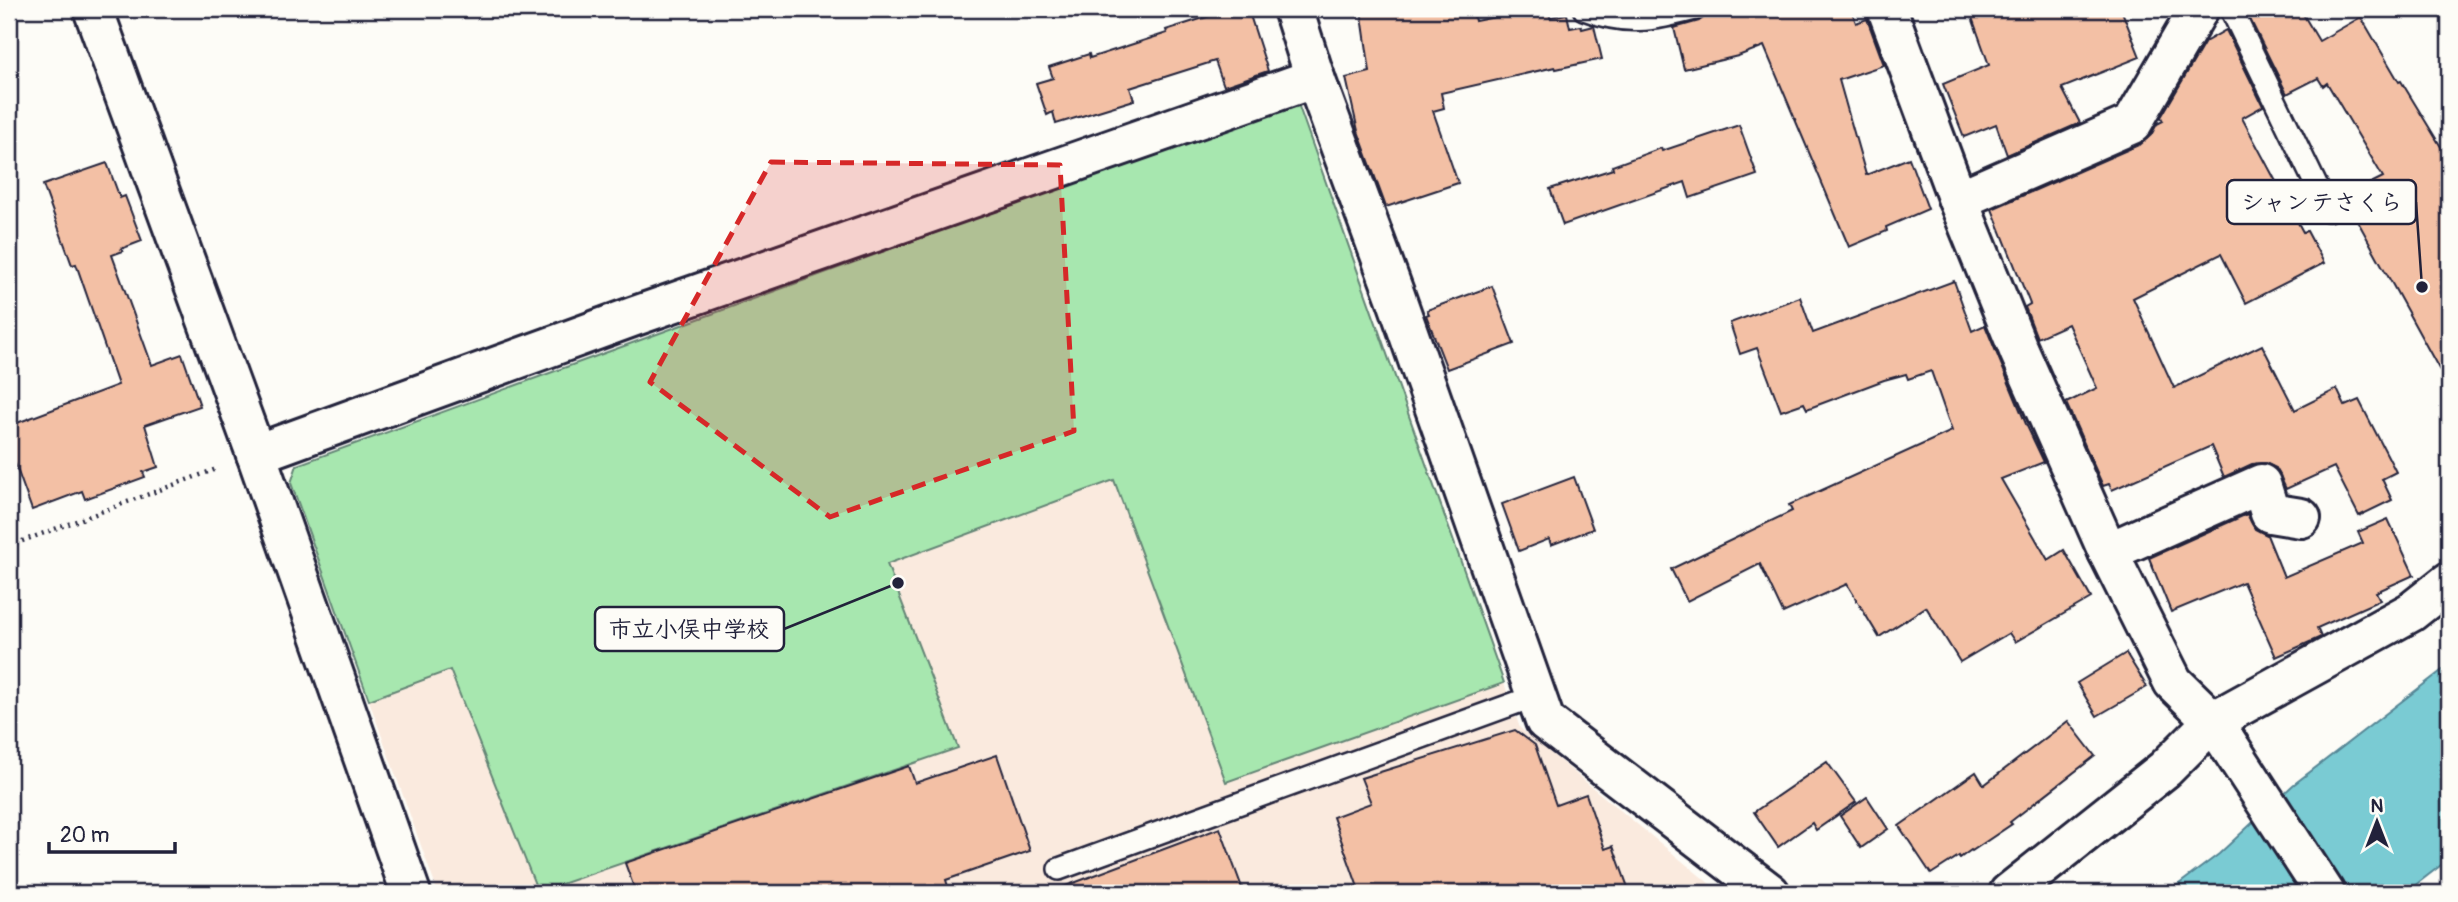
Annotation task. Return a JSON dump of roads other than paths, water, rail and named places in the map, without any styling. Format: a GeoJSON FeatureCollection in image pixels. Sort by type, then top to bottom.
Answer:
{"type":"FeatureCollection","features":[{"type":"Feature","properties":{"kind":"street"},"geometry":{"type":"LineString","coordinates":[[93,9],[256,454],[411,893]]}},
{"type":"Feature","properties":{"kind":"street"},"geometry":{"type":"LineString","coordinates":[[1293,9],[1315,78],[1395,295],[1545,721],[1770,893]]}},
{"type":"Feature","properties":{"kind":"street"},"geometry":{"type":"LineString","coordinates":[[1887,9],[1958,200],[2019,351],[2108,552],[2173,682],[2205,730],[2241,762],[2325,893]]}},
{"type":"Feature","properties":{"kind":"street"},"geometry":{"type":"LineString","coordinates":[[1958,200],[2132,124],[2199,9]]}},
{"type":"Feature","properties":{"kind":"street"},"geometry":{"type":"LineString","coordinates":[[256,454],[635,316],[1315,78]]}},
{"type":"Feature","properties":{"kind":"street"},"geometry":{"type":"LineString","coordinates":[[2108,552],[2261,484],[2270,513],[2301,518]]}},
{"type":"Feature","properties":{"kind":"street"},"geometry":{"type":"LineString","coordinates":[[2009,893],[2165,769],[2205,730],[2411,612],[2449,582]]}},
{"type":"Feature","properties":{"kind":"lane"},"geometry":{"type":"LineString","coordinates":[[1584,9],[1608,18],[1652,20],[1695,9]]}},
{"type":"Feature","properties":{"kind":"lane"},"geometry":{"type":"LineString","coordinates":[[2231,9],[2328,210]]}},
{"type":"Feature","properties":{"kind":"lane"},"geometry":{"type":"LineString","coordinates":[[1059,869],[1535,696]]}},
{"type":"Feature","properties":{"kind":"water"},"geometry":{"type":"Polygon","coordinates":[[[2449,665],[2449,859],[2405,893],[2167,893],[2219,854],[2293,785],[2449,665]]]}},
{"type":"Feature","properties":{"kind":"place","name":"シャンテさくら"},"geometry":{"type":"Point","coordinates":[2422,287]}},
{"type":"Feature","properties":{"kind":"place","name":"市立小俣中学校"},"geometry":{"type":"Point","coordinates":[898,583]}}]}
